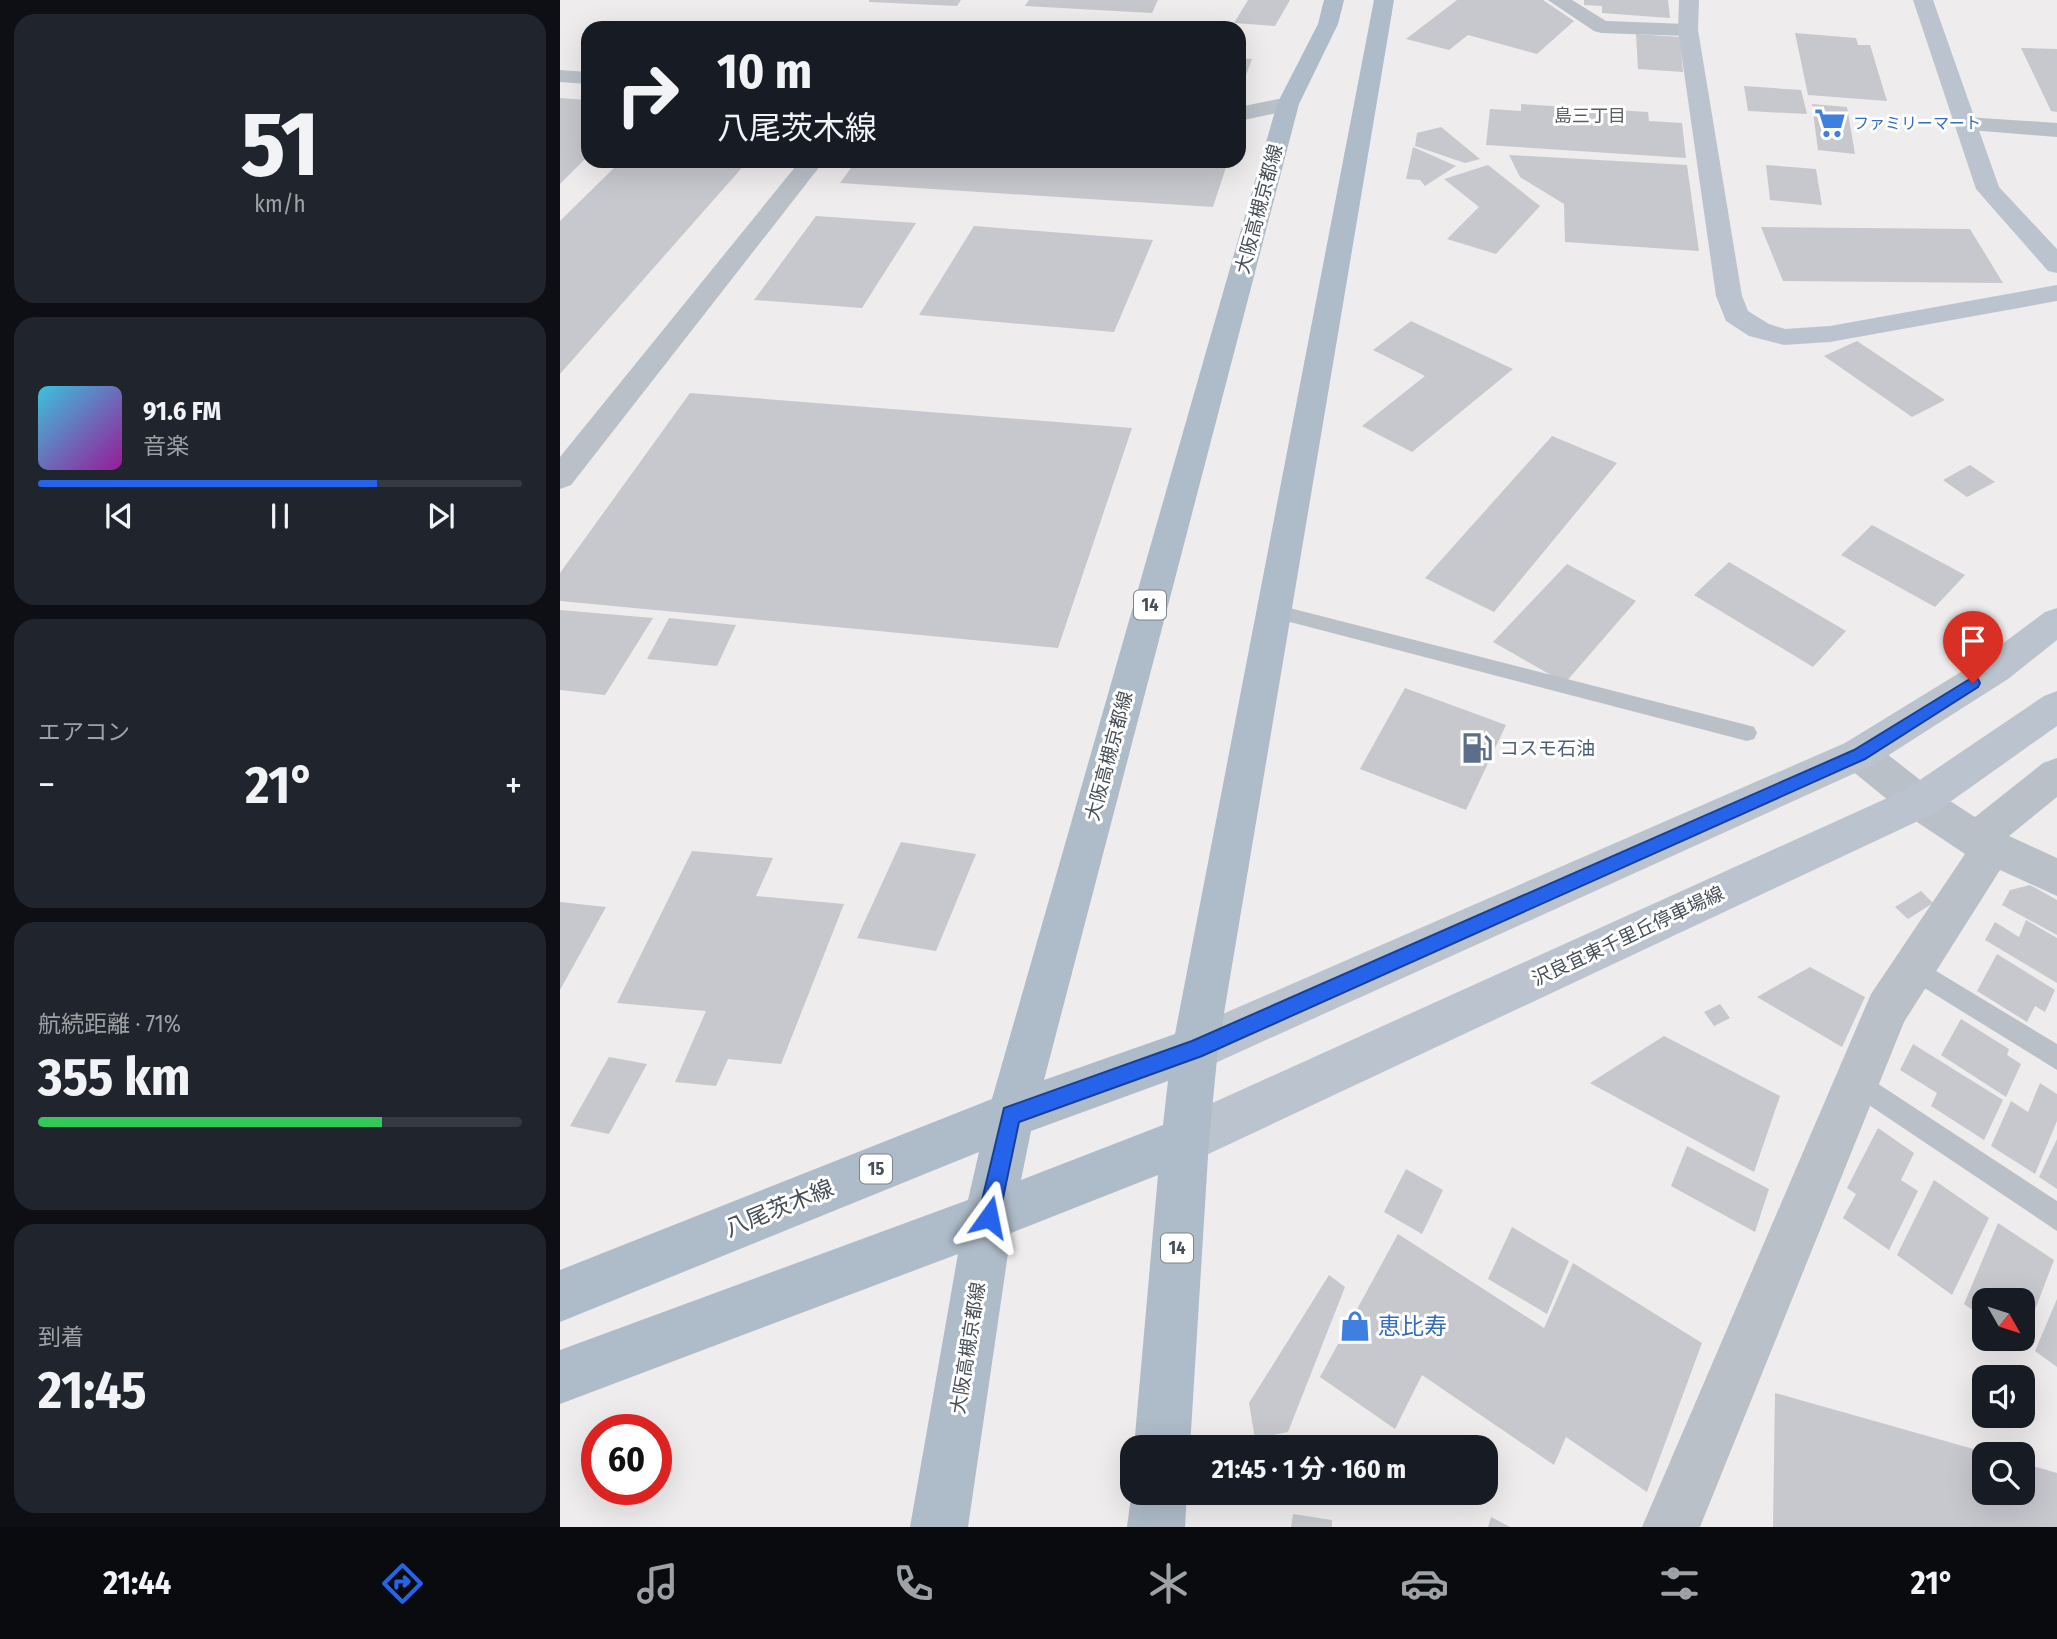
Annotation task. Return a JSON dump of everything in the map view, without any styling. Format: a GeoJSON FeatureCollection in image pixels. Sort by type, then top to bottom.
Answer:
{"type":"FeatureCollection","features":[{"type":"Feature","properties":{"kind":"main road","name":"大阪高槻京都線"},"geometry":{"type":"LineString","coordinates":[[939,1527],[989,1217],[1010,1115],[1288,104],[1328,24],[1334,0]]}},
{"type":"Feature","properties":{"kind":"main road","name":"14"},"geometry":{"type":"LineString","coordinates":[[1163,1435],[1185,1140],[1195,1049],[1384,0]]}},
{"type":"Feature","properties":{"kind":"main road","name":"八尾茨木線"},"geometry":{"type":"LineString","coordinates":[[560,1296],[1010,1115],[1195,1049]]}},
{"type":"Feature","properties":{"kind":"main road"},"geometry":{"type":"LineString","coordinates":[[560,1377],[989,1217],[1185,1140]]}},
{"type":"Feature","properties":{"kind":"main road"},"geometry":{"type":"LineString","coordinates":[[1156,1527],[1157,1505]]}},
{"type":"Feature","properties":{"kind":"street"},"geometry":{"type":"LineString","coordinates":[[1558,0],[1601,27],[1688,30]]}},
{"type":"Feature","properties":{"kind":"street"},"geometry":{"type":"LineString","coordinates":[[1689,0],[1688,30],[1729,296],[1736,315],[1759,330],[1784,337],[1819,335],[2057,293]]}},
{"type":"Feature","properties":{"kind":"street"},"geometry":{"type":"LineString","coordinates":[[1923,0],[1987,190],[2057,265]]}},
{"type":"Feature","properties":{"kind":"street"},"geometry":{"type":"LineString","coordinates":[[560,76],[581,78]]}},
{"type":"Feature","properties":{"kind":"street"},"geometry":{"type":"LineString","coordinates":[[1246,113],[1288,104]]}},
{"type":"Feature","properties":{"kind":"street"},"geometry":{"type":"LineString","coordinates":[[1966,124],[2057,130]]}},
{"type":"Feature","properties":{"kind":"street"},"geometry":{"type":"LineString","coordinates":[[560,478],[806,168]]}},
{"type":"Feature","properties":{"kind":"street"},"geometry":{"type":"LineString","coordinates":[[1195,1049],[1859,754],[1995,669],[2057,621]]}},
{"type":"Feature","properties":{"kind":"street","name":"沢良宜東千里丘停車場線"},"geometry":{"type":"LineString","coordinates":[[1185,1140],[1919,802],[2057,706]]}},
{"type":"Feature","properties":{"kind":"street"},"geometry":{"type":"LineString","coordinates":[[1859,754],[1919,802],[1984,845],[2057,878]]}},
{"type":"Feature","properties":{"kind":"street"},"geometry":{"type":"LineString","coordinates":[[1671,1527],[1887,1009],[1984,845],[2057,774]]}},
{"type":"Feature","properties":{"kind":"lane"},"geometry":{"type":"LineString","coordinates":[[1274,611],[1747,733]]}},
{"type":"Feature","properties":{"kind":"lane"},"geometry":{"type":"LineString","coordinates":[[1913,968],[2057,1058]]}},
{"type":"Feature","properties":{"kind":"lane"},"geometry":{"type":"LineString","coordinates":[[1857,1082],[2057,1217]]}},
{"type":"Feature","properties":{"kind":"building"},"geometry":{"type":"Polygon","coordinates":[[[869,0],[961,0],[957,6],[869,0]]]}},
{"type":"Feature","properties":{"kind":"building"},"geometry":{"type":"Polygon","coordinates":[[[1029,0],[1158,0],[1152,13],[1025,6],[1029,0]]]}},
{"type":"Feature","properties":{"kind":"building"},"geometry":{"type":"Polygon","coordinates":[[[1248,0],[1290,0],[1275,26],[1235,21],[1248,0]]]}},
{"type":"Feature","properties":{"kind":"building"},"geometry":{"type":"Polygon","coordinates":[[[1457,0],[1543,0],[1574,21],[1537,54],[1468,35],[1449,50],[1406,39],[1457,0]]]}},
{"type":"Feature","properties":{"kind":"building"},"geometry":{"type":"Polygon","coordinates":[[[1584,0],[1668,0],[1670,18],[1602,13],[1602,6],[1584,5],[1584,0]]]}},
{"type":"Feature","properties":{"kind":"building"},"geometry":{"type":"Polygon","coordinates":[[[1795,33],[1856,38],[1858,45],[1870,45],[1887,101],[1808,95],[1795,33]]]}},
{"type":"Feature","properties":{"kind":"building"},"geometry":{"type":"Polygon","coordinates":[[[1636,34],[1680,37],[1683,72],[1638,69],[1636,34]]]}},
{"type":"Feature","properties":{"kind":"building"},"geometry":{"type":"Polygon","coordinates":[[[2021,48],[2057,49],[2057,112],[2051,111],[2021,48]]]}},
{"type":"Feature","properties":{"kind":"building"},"geometry":{"type":"Polygon","coordinates":[[[1246,59],[1252,59],[1246,75],[1246,59]]]}},
{"type":"Feature","properties":{"kind":"building"},"geometry":{"type":"Polygon","coordinates":[[[1744,86],[1801,90],[1807,114],[1748,111],[1744,86]]]}},
{"type":"Feature","properties":{"kind":"building"},"geometry":{"type":"Polygon","coordinates":[[[560,98],[581,100],[581,163],[560,184],[560,98]]]}},
{"type":"Feature","properties":{"kind":"building"},"geometry":{"type":"Polygon","coordinates":[[[1521,104],[1648,112],[1649,121],[1682,123],[1686,158],[1486,145],[1490,109],[1521,111],[1521,104]]]}},
{"type":"Feature","properties":{"kind":"building"},"geometry":{"type":"Polygon","coordinates":[[[1812,104],[1847,107],[1855,154],[1818,150],[1812,104]]]}},
{"type":"Feature","properties":{"kind":"building"},"geometry":{"type":"Polygon","coordinates":[[[1441,127],[1480,159],[1465,163],[1415,146],[1417,133],[1441,127]]]}},
{"type":"Feature","properties":{"kind":"building"},"geometry":{"type":"Polygon","coordinates":[[[1413,147],[1456,166],[1425,186],[1420,180],[1406,179],[1413,147]]]}},
{"type":"Feature","properties":{"kind":"building"},"geometry":{"type":"Polygon","coordinates":[[[1509,155],[1687,165],[1699,251],[1565,242],[1564,204],[1520,177],[1509,155]]]}},
{"type":"Feature","properties":{"kind":"building"},"geometry":{"type":"Polygon","coordinates":[[[1488,165],[1540,206],[1496,254],[1447,239],[1479,207],[1444,179],[1488,165]]]}},
{"type":"Feature","properties":{"kind":"building"},"geometry":{"type":"Polygon","coordinates":[[[1766,165],[1816,169],[1822,205],[1770,200],[1766,165]]]}},
{"type":"Feature","properties":{"kind":"building"},"geometry":{"type":"Polygon","coordinates":[[[614,168],[742,168],[560,374],[560,221],[614,168]]]}},
{"type":"Feature","properties":{"kind":"building"},"geometry":{"type":"Polygon","coordinates":[[[851,168],[1226,168],[1213,207],[840,183],[851,168]]]}},
{"type":"Feature","properties":{"kind":"building"},"geometry":{"type":"Polygon","coordinates":[[[816,216],[916,223],[862,308],[754,300],[816,216]]]}},
{"type":"Feature","properties":{"kind":"building"},"geometry":{"type":"Polygon","coordinates":[[[974,226],[1153,240],[1114,332],[919,315],[974,226]]]}},
{"type":"Feature","properties":{"kind":"building"},"geometry":{"type":"Polygon","coordinates":[[[1761,227],[1970,229],[2003,283],[1783,281],[1761,227]]]}},
{"type":"Feature","properties":{"kind":"building"},"geometry":{"type":"Polygon","coordinates":[[[1411,321],[1513,369],[1412,452],[1362,426],[1425,376],[1373,350],[1411,321]]]}},
{"type":"Feature","properties":{"kind":"building"},"geometry":{"type":"Polygon","coordinates":[[[1857,341],[1945,400],[1912,417],[1824,356],[1857,341]]]}},
{"type":"Feature","properties":{"kind":"building"},"geometry":{"type":"Polygon","coordinates":[[[690,393],[1132,428],[1058,648],[560,601],[560,573],[690,393]]]}},
{"type":"Feature","properties":{"kind":"building"},"geometry":{"type":"Polygon","coordinates":[[[1552,436],[1617,463],[1494,612],[1425,578],[1552,436]]]}},
{"type":"Feature","properties":{"kind":"building"},"geometry":{"type":"Polygon","coordinates":[[[1970,465],[1995,482],[1967,497],[1943,480],[1970,465]]]}},
{"type":"Feature","properties":{"kind":"building"},"geometry":{"type":"Polygon","coordinates":[[[1872,525],[1965,575],[1935,607],[1841,555],[1872,525]]]}},
{"type":"Feature","properties":{"kind":"building"},"geometry":{"type":"Polygon","coordinates":[[[1729,562],[1846,631],[1813,667],[1694,595],[1729,562]]]}},
{"type":"Feature","properties":{"kind":"building"},"geometry":{"type":"Polygon","coordinates":[[[1567,564],[1636,601],[1565,683],[1493,642],[1567,564]]]}},
{"type":"Feature","properties":{"kind":"building"},"geometry":{"type":"Polygon","coordinates":[[[560,610],[653,618],[605,695],[560,690],[560,610]]]}},
{"type":"Feature","properties":{"kind":"building"},"geometry":{"type":"Polygon","coordinates":[[[669,618],[736,625],[717,666],[647,659],[669,618]]]}},
{"type":"Feature","properties":{"kind":"building"},"geometry":{"type":"Polygon","coordinates":[[[1405,688],[1506,725],[1466,810],[1360,769],[1405,688]]]}},
{"type":"Feature","properties":{"kind":"building"},"geometry":{"type":"Polygon","coordinates":[[[901,842],[976,854],[936,951],[857,938],[901,842]]]}},
{"type":"Feature","properties":{"kind":"building"},"geometry":{"type":"Polygon","coordinates":[[[692,851],[773,858],[756,896],[844,904],[781,1064],[728,1059],[716,1086],[675,1082],[706,1011],[617,1003],[692,851]]]}},
{"type":"Feature","properties":{"kind":"building"},"geometry":{"type":"Polygon","coordinates":[[[2030,885],[2057,900],[2057,935],[2002,905],[2010,890],[2030,885]]]}},
{"type":"Feature","properties":{"kind":"building"},"geometry":{"type":"Polygon","coordinates":[[[1921,891],[1933,903],[1908,919],[1895,907],[1921,891]]]}},
{"type":"Feature","properties":{"kind":"building"},"geometry":{"type":"Polygon","coordinates":[[[560,902],[606,907],[560,990],[560,902]]]}},
{"type":"Feature","properties":{"kind":"building"},"geometry":{"type":"Polygon","coordinates":[[[2026,920],[2057,938],[2057,983],[1985,940],[1995,922],[2019,937],[2026,920]]]}},
{"type":"Feature","properties":{"kind":"building"},"geometry":{"type":"Polygon","coordinates":[[[1997,954],[2055,990],[2045,1012],[2035,1006],[2027,1022],[1977,991],[1997,954]]]}},
{"type":"Feature","properties":{"kind":"building"},"geometry":{"type":"Polygon","coordinates":[[[1810,967],[1865,997],[1842,1047],[1757,997],[1810,967]]]}},
{"type":"Feature","properties":{"kind":"building"},"geometry":{"type":"Polygon","coordinates":[[[1720,1004],[1730,1018],[1714,1026],[1704,1012],[1720,1004]]]}},
{"type":"Feature","properties":{"kind":"building"},"geometry":{"type":"Polygon","coordinates":[[[1961,1019],[2009,1049],[2007,1055],[2021,1064],[2006,1097],[1941,1055],[1961,1019]]]}},
{"type":"Feature","properties":{"kind":"building"},"geometry":{"type":"Polygon","coordinates":[[[1664,1036],[1780,1096],[1754,1172],[1590,1083],[1664,1036]]]}},
{"type":"Feature","properties":{"kind":"building"},"geometry":{"type":"Polygon","coordinates":[[[1913,1044],[2003,1100],[1984,1140],[1931,1106],[1937,1093],[1900,1070],[1913,1044]]]}},
{"type":"Feature","properties":{"kind":"building"},"geometry":{"type":"Polygon","coordinates":[[[609,1057],[647,1064],[609,1134],[570,1126],[609,1057]]]}},
{"type":"Feature","properties":{"kind":"building"},"geometry":{"type":"Polygon","coordinates":[[[2040,1083],[2057,1094],[2057,1121],[2035,1174],[1991,1146],[2011,1101],[2028,1112],[2040,1083]]]}},
{"type":"Feature","properties":{"kind":"building"},"geometry":{"type":"Polygon","coordinates":[[[1878,1128],[1914,1153],[1901,1180],[1918,1191],[1889,1250],[1843,1218],[1856,1194],[1847,1188],[1878,1128]]]}},
{"type":"Feature","properties":{"kind":"building"},"geometry":{"type":"Polygon","coordinates":[[[2057,1139],[2057,1189],[2039,1177],[2057,1139]]]}},
{"type":"Feature","properties":{"kind":"building"},"geometry":{"type":"Polygon","coordinates":[[[1687,1146],[1769,1189],[1755,1232],[1671,1186],[1687,1146]]]}},
{"type":"Feature","properties":{"kind":"building"},"geometry":{"type":"Polygon","coordinates":[[[1406,1169],[1443,1190],[1422,1234],[1384,1212],[1406,1169]]]}},
{"type":"Feature","properties":{"kind":"building"},"geometry":{"type":"Polygon","coordinates":[[[1934,1180],[1989,1218],[1952,1295],[1897,1255],[1934,1180]]]}},
{"type":"Feature","properties":{"kind":"building"},"geometry":{"type":"Polygon","coordinates":[[[1998,1223],[2054,1260],[2035,1310],[2035,1288],[1972,1288],[1972,1310],[1964,1304],[1998,1223]]]}},
{"type":"Feature","properties":{"kind":"building"},"geometry":{"type":"Polygon","coordinates":[[[1512,1227],[1569,1261],[1547,1314],[1488,1279],[1512,1227]]]}},
{"type":"Feature","properties":{"kind":"building"},"geometry":{"type":"Polygon","coordinates":[[[1398,1234],[1544,1328],[1573,1263],[1702,1343],[1647,1492],[1566,1437],[1554,1465],[1422,1375],[1395,1429],[1320,1377],[1398,1234]]]}},
{"type":"Feature","properties":{"kind":"building"},"geometry":{"type":"Polygon","coordinates":[[[1329,1275],[1345,1287],[1288,1432],[1254,1435],[1249,1403],[1329,1275]]]}},
{"type":"Feature","properties":{"kind":"building"},"geometry":{"type":"Polygon","coordinates":[[[2057,1299],[2057,1367],[2035,1351],[2057,1299]]]}},
{"type":"Feature","properties":{"kind":"building"},"geometry":{"type":"Polygon","coordinates":[[[1775,1393],[1972,1449],[1972,1505],[2035,1505],[2035,1467],[2057,1473],[2057,1527],[1773,1527],[1775,1393]]]}},
{"type":"Feature","properties":{"kind":"building"},"geometry":{"type":"Polygon","coordinates":[[[1293,1514],[1332,1520],[1332,1527],[1291,1527],[1293,1514]]]}},
{"type":"Feature","properties":{"kind":"building"},"geometry":{"type":"Polygon","coordinates":[[[1491,1517],[1510,1527],[1488,1527],[1491,1517]]]}},
{"type":"Feature","properties":{"kind":"place","name":"ファミリーマート"},"geometry":{"type":"Point","coordinates":[1830,123]}},
{"type":"Feature","properties":{"kind":"place","name":"コスモ石油"},"geometry":{"type":"Point","coordinates":[1477,748]}},
{"type":"Feature","properties":{"kind":"place","name":"恵比寿"},"geometry":{"type":"Point","coordinates":[1355,1326]}},
{"type":"Feature","properties":{"kind":"district","name":"島三丁目"},"geometry":{"type":"Point","coordinates":[1590,116]}},
{"type":"Feature","properties":{"kind":"route"},"geometry":{"type":"LineString","coordinates":[[989,1217],[1010,1115],[1195,1049],[1859,754],[1973,683]]}}]}
